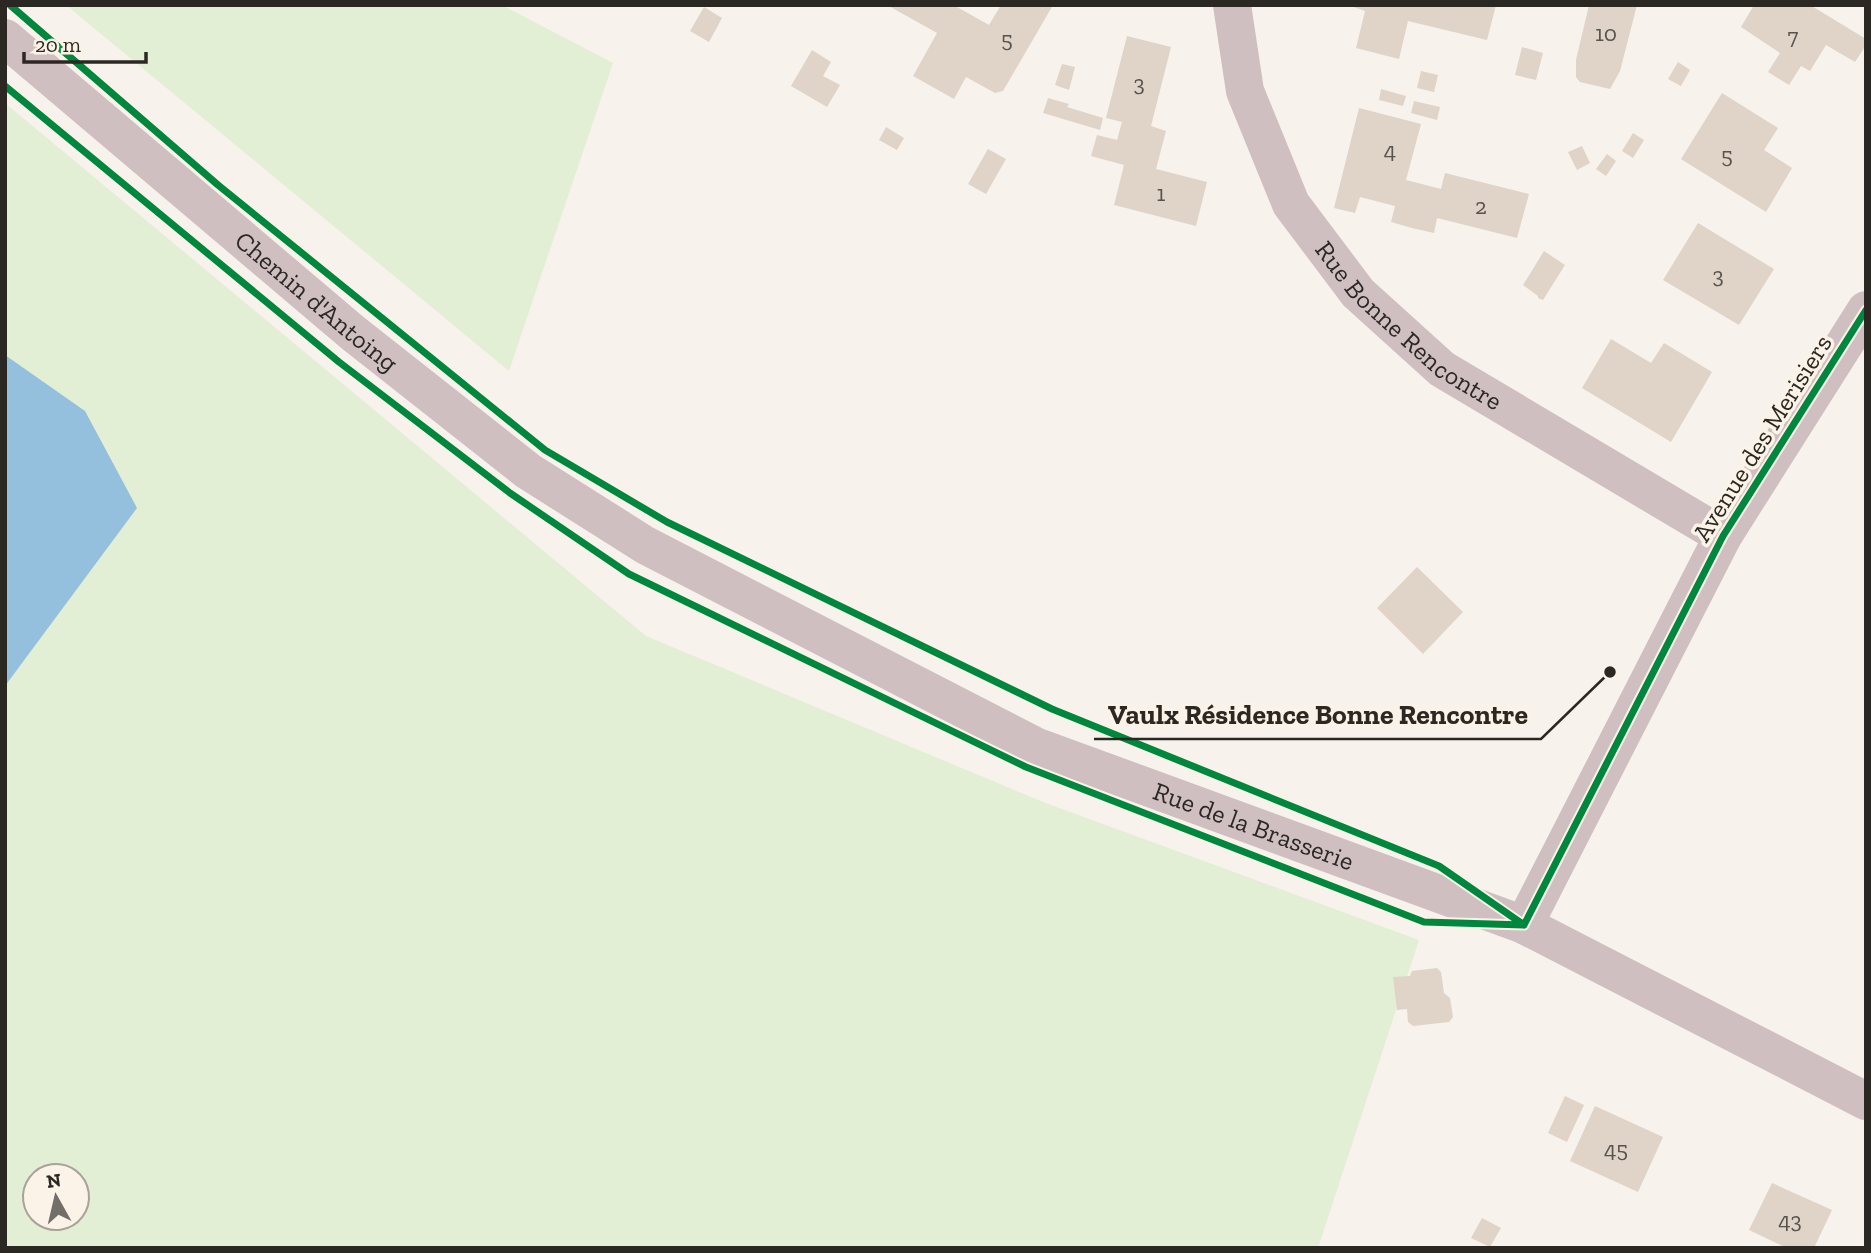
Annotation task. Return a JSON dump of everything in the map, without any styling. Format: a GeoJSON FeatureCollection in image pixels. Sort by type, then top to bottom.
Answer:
{"type":"FeatureCollection","features":[{"type":"Feature","properties":{"kind":"street","name":"Rue Bonne Rencontre"},"geometry":{"type":"LineString","coordinates":[[1231,5],[1245,91],[1291,204],[1358,293],[1442,369],[1723,536]]}},
{"type":"Feature","properties":{"kind":"street","name":"Chemin d'Antoing"},"geometry":{"type":"LineString","coordinates":[[5,38],[364,341],[528,471],[645,545]]}},
{"type":"Feature","properties":{"kind":"street","name":"Avenue des Merisiers"},"geometry":{"type":"LineString","coordinates":[[1524,925],[1723,536],[1866,310]]}},
{"type":"Feature","properties":{"kind":"street","name":"Rue de la Brasserie"},"geometry":{"type":"LineString","coordinates":[[645,545],[1035,746],[1524,925],[1866,1101]]}},
{"type":"Feature","properties":{"kind":"green space"},"geometry":{"type":"Polygon","coordinates":[[[66,5],[502,5],[613,63],[509,371],[66,5]]]}},
{"type":"Feature","properties":{"kind":"green space"},"geometry":{"type":"Polygon","coordinates":[[[5,103],[646,636],[1043,802],[1419,940],[1318,1248],[5,1248],[5,103]]]}},
{"type":"Feature","properties":{"kind":"water"},"geometry":{"type":"Polygon","coordinates":[[[5,355],[85,411],[137,508],[5,686],[5,355]]]}},
{"type":"Feature","properties":{"kind":"building"},"geometry":{"type":"Polygon","coordinates":[[[887,5],[958,5],[957,7],[989,25],[1001,5],[1053,5],[1003,91],[995,93],[966,77],[954,99],[913,76],[937,33],[887,5]]]}},
{"type":"Feature","properties":{"kind":"building"},"geometry":{"type":"Polygon","coordinates":[[[1348,5],[1496,5],[1487,40],[1408,21],[1399,59],[1356,48],[1365,11],[1348,5]]]}},
{"type":"Feature","properties":{"kind":"building"},"geometry":{"type":"Polygon","coordinates":[[[1589,5],[1637,5],[1620,71],[1610,89],[1580,82],[1576,77],[1576,60],[1589,5]]]}},
{"type":"Feature","properties":{"kind":"building"},"geometry":{"type":"Polygon","coordinates":[[[1754,5],[1810,5],[1866,39],[1866,45],[1855,62],[1826,45],[1810,71],[1801,66],[1789,85],[1768,72],[1780,53],[1741,27],[1754,5]]]}},
{"type":"Feature","properties":{"kind":"building"},"geometry":{"type":"Polygon","coordinates":[[[704,7],[722,18],[709,42],[690,31],[704,7]]]}},
{"type":"Feature","properties":{"kind":"building"},"geometry":{"type":"Polygon","coordinates":[[[1127,36],[1171,47],[1151,126],[1166,131],[1156,169],[1207,182],[1196,226],[1114,205],[1124,165],[1091,156],[1097,135],[1117,140],[1122,122],[1106,118],[1127,36]]]}},
{"type":"Feature","properties":{"kind":"building"},"geometry":{"type":"Polygon","coordinates":[[[1522,47],[1543,53],[1536,80],[1515,75],[1522,47]]]}},
{"type":"Feature","properties":{"kind":"building"},"geometry":{"type":"Polygon","coordinates":[[[812,50],[831,62],[823,76],[840,85],[827,107],[791,86],[812,50]]]}},
{"type":"Feature","properties":{"kind":"building"},"geometry":{"type":"Polygon","coordinates":[[[1678,62],[1690,70],[1681,86],[1668,79],[1678,62]]]}},
{"type":"Feature","properties":{"kind":"building"},"geometry":{"type":"Polygon","coordinates":[[[1062,64],[1075,67],[1069,90],[1055,85],[1062,64]]]}},
{"type":"Feature","properties":{"kind":"building"},"geometry":{"type":"Polygon","coordinates":[[[1421,71],[1438,75],[1434,92],[1417,88],[1421,71]]]}},
{"type":"Feature","properties":{"kind":"building"},"geometry":{"type":"Polygon","coordinates":[[[1381,89],[1406,96],[1403,106],[1379,100],[1381,89]]]}},
{"type":"Feature","properties":{"kind":"building"},"geometry":{"type":"Polygon","coordinates":[[[1722,93],[1778,128],[1764,150],[1792,168],[1766,212],[1681,159],[1722,93]]]}},
{"type":"Feature","properties":{"kind":"building"},"geometry":{"type":"Polygon","coordinates":[[[1048,98],[1103,118],[1100,130],[1043,113],[1048,98]]]}},
{"type":"Feature","properties":{"kind":"building"},"geometry":{"type":"Polygon","coordinates":[[[1414,101],[1440,107],[1437,120],[1411,113],[1414,101]]]}},
{"type":"Feature","properties":{"kind":"building"},"geometry":{"type":"Polygon","coordinates":[[[1359,108],[1421,124],[1406,180],[1441,189],[1445,173],[1529,194],[1517,238],[1437,218],[1434,233],[1412,228],[1391,222],[1395,206],[1360,197],[1355,213],[1334,208],[1359,108]]]}},
{"type":"Feature","properties":{"kind":"building"},"geometry":{"type":"Polygon","coordinates":[[[886,127],[904,138],[897,150],[879,140],[886,127]]]}},
{"type":"Feature","properties":{"kind":"building"},"geometry":{"type":"Polygon","coordinates":[[[1633,133],[1644,140],[1633,158],[1622,151],[1633,133]]]}},
{"type":"Feature","properties":{"kind":"building"},"geometry":{"type":"Polygon","coordinates":[[[1582,146],[1590,163],[1577,170],[1568,152],[1582,146]]]}},
{"type":"Feature","properties":{"kind":"building"},"geometry":{"type":"Polygon","coordinates":[[[988,149],[1006,159],[986,194],[968,184],[988,149]]]}},
{"type":"Feature","properties":{"kind":"building"},"geometry":{"type":"Polygon","coordinates":[[[1607,154],[1616,161],[1606,176],[1596,169],[1607,154]]]}},
{"type":"Feature","properties":{"kind":"building"},"geometry":{"type":"Polygon","coordinates":[[[1698,223],[1774,269],[1739,325],[1663,280],[1698,223]]]}},
{"type":"Feature","properties":{"kind":"building"},"geometry":{"type":"Polygon","coordinates":[[[1544,251],[1565,265],[1543,300],[1523,285],[1544,251]]]}},
{"type":"Feature","properties":{"kind":"building"},"geometry":{"type":"Polygon","coordinates":[[[1611,339],[1651,363],[1664,343],[1712,372],[1671,442],[1582,388],[1611,339]]]}},
{"type":"Feature","properties":{"kind":"building"},"geometry":{"type":"Polygon","coordinates":[[[1417,567],[1463,612],[1423,654],[1377,608],[1417,567]]]}},
{"type":"Feature","properties":{"kind":"building"},"geometry":{"type":"Polygon","coordinates":[[[1437,968],[1441,972],[1444,993],[1450,998],[1453,1017],[1449,1022],[1413,1026],[1408,1022],[1407,1009],[1397,1010],[1393,977],[1410,976],[1412,971],[1437,968]]]}},
{"type":"Feature","properties":{"kind":"building"},"geometry":{"type":"Polygon","coordinates":[[[1565,1096],[1584,1105],[1567,1142],[1548,1133],[1565,1096]]]}},
{"type":"Feature","properties":{"kind":"building"},"geometry":{"type":"Polygon","coordinates":[[[1595,1106],[1663,1137],[1638,1192],[1570,1161],[1595,1106]]]}},
{"type":"Feature","properties":{"kind":"building"},"geometry":{"type":"Polygon","coordinates":[[[1772,1183],[1832,1210],[1814,1248],[1787,1248],[1749,1230],[1772,1183]]]}},
{"type":"Feature","properties":{"kind":"building"},"geometry":{"type":"Polygon","coordinates":[[[1482,1218],[1501,1228],[1490,1247],[1471,1238],[1482,1218]]]}},
{"type":"Feature","properties":{"kind":"cycle path"},"geometry":{"type":"LineString","coordinates":[[10,5],[218,185],[545,450],[667,522],[1052,709],[1439,866],[1524,925]]}},
{"type":"Feature","properties":{"kind":"cycle path"},"geometry":{"type":"LineString","coordinates":[[5,86],[339,362],[510,493],[629,574],[1026,767],[1424,922],[1524,925]]}},
{"type":"Feature","properties":{"kind":"cycle path"},"geometry":{"type":"LineString","coordinates":[[1524,925],[1723,536],[1866,310]]}},
{"type":"Feature","properties":{"kind":"place","name":"Vaulx Résidence Bonne Rencontre"},"geometry":{"type":"Point","coordinates":[1610,672]}}]}
